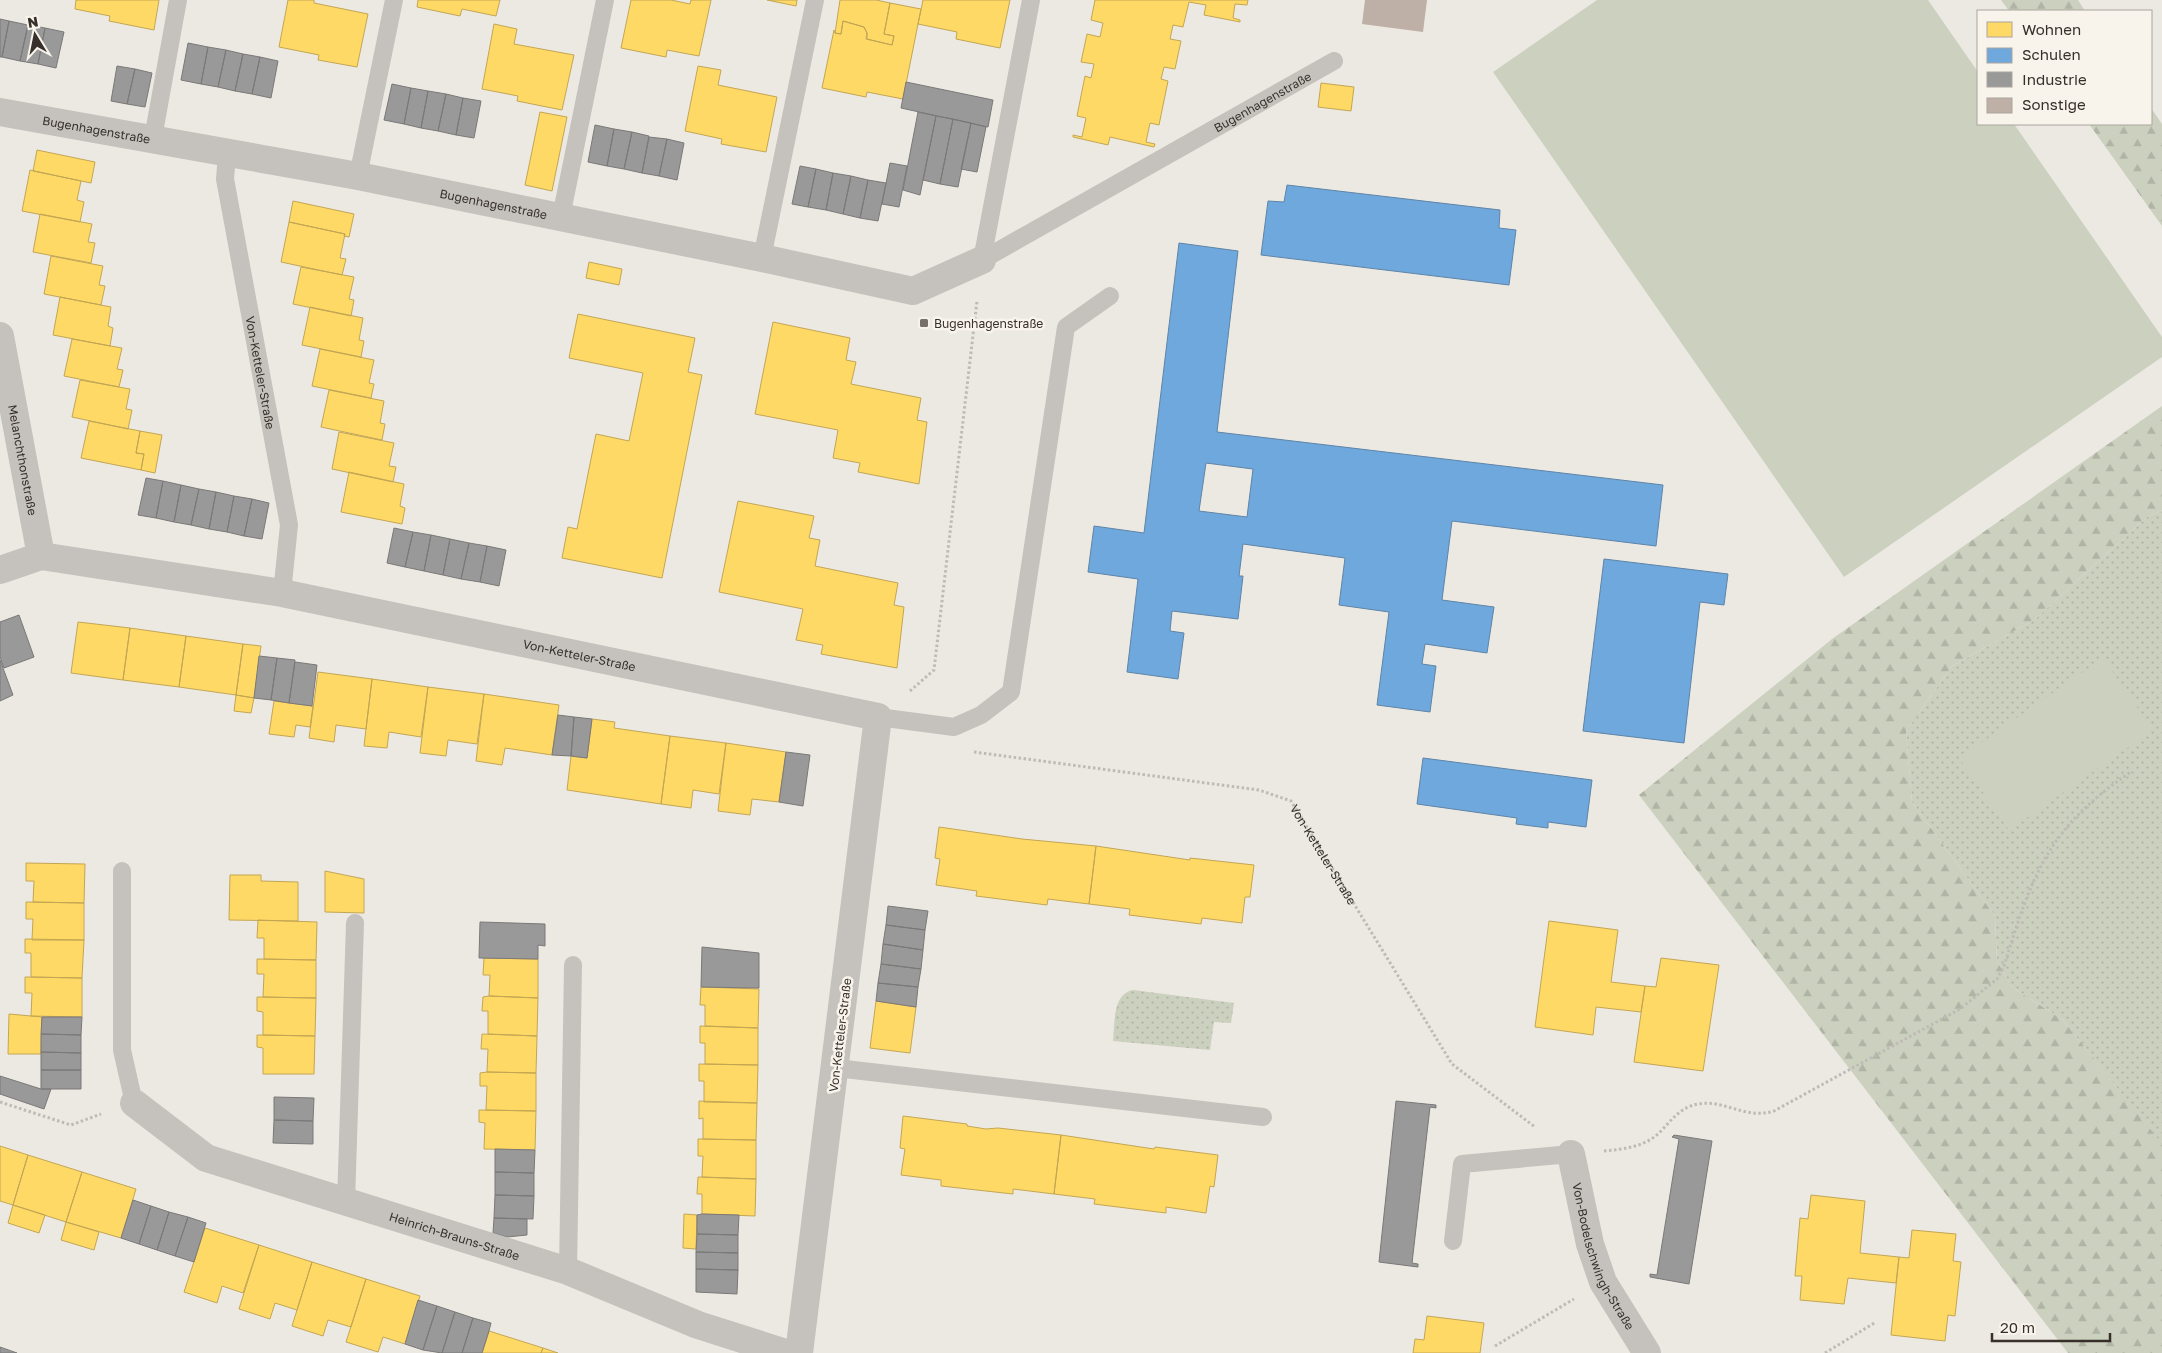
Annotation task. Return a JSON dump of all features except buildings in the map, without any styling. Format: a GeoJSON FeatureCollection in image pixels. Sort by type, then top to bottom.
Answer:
{"type":"FeatureCollection","features":[{"type":"Feature","properties":{"kind":"street","name":"Bugenhagenstraße"},"geometry":{"type":"LineString","coordinates":[[0,112],[358,176],[762,258],[914,291],[982,260]]}},
{"type":"Feature","properties":{"kind":"street","name":"Melanchthonstraße"},"geometry":{"type":"LineString","coordinates":[[0,336],[41,556]]}},
{"type":"Feature","properties":{"kind":"street","name":"Von-Ketteler-Straße"},"geometry":{"type":"LineString","coordinates":[[0,570],[41,556],[282,593],[878,717],[836,1068],[799,1353]]}},
{"type":"Feature","properties":{"kind":"street","name":"Heinrich-Brauns-Straße"},"geometry":{"type":"LineString","coordinates":[[134,1103],[206,1158],[568,1271],[698,1326],[786,1353]]}},
{"type":"Feature","properties":{"kind":"street","name":"Von-Bodelschwingh-Straße"},"geometry":{"type":"LineString","coordinates":[[1571,1154],[1590,1244],[1603,1282],[1647,1353]]}},
{"type":"Feature","properties":{"kind":"lane"},"geometry":{"type":"LineString","coordinates":[[153,138],[178,0]]}},
{"type":"Feature","properties":{"kind":"lane"},"geometry":{"type":"LineString","coordinates":[[358,176],[394,0]]}},
{"type":"Feature","properties":{"kind":"lane"},"geometry":{"type":"LineString","coordinates":[[561,217],[605,0]]}},
{"type":"Feature","properties":{"kind":"lane"},"geometry":{"type":"LineString","coordinates":[[762,258],[815,0]]}},
{"type":"Feature","properties":{"kind":"lane"},"geometry":{"type":"LineString","coordinates":[[982,260],[1031,0]]}},
{"type":"Feature","properties":{"kind":"lane","name":"Bugenhagenstraße"},"geometry":{"type":"LineString","coordinates":[[982,260],[1334,61]]}},
{"type":"Feature","properties":{"kind":"lane","name":"Von-Ketteler-Straße"},"geometry":{"type":"LineString","coordinates":[[227,154],[225,179],[289,525],[282,593]]}},
{"type":"Feature","properties":{"kind":"lane"},"geometry":{"type":"LineString","coordinates":[[878,717],[954,727],[981,715],[1011,692],[1066,327],[1110,296]]}},
{"type":"Feature","properties":{"kind":"lane"},"geometry":{"type":"LineString","coordinates":[[122,871],[122,1050],[134,1103]]}},
{"type":"Feature","properties":{"kind":"lane"},"geometry":{"type":"LineString","coordinates":[[346,1202],[355,923]]}},
{"type":"Feature","properties":{"kind":"lane"},"geometry":{"type":"LineString","coordinates":[[568,1271],[573,965]]}},
{"type":"Feature","properties":{"kind":"lane"},"geometry":{"type":"LineString","coordinates":[[836,1068],[1263,1118]]}},
{"type":"Feature","properties":{"kind":"lane"},"geometry":{"type":"LineString","coordinates":[[1453,1241],[1462,1164],[1571,1154]]}},
{"type":"Feature","properties":{"kind":"path"},"geometry":{"type":"LineString","coordinates":[[878,717],[934,670],[982,260]]}},
{"type":"Feature","properties":{"kind":"path","name":"Von-Ketteler-Straße"},"geometry":{"type":"LineString","coordinates":[[970,752],[1260,790],[1291,802],[1452,1064],[1571,1154]]}},
{"type":"Feature","properties":{"kind":"path"},"geometry":{"type":"LineString","coordinates":[[1571,1154],[1631,1148],[1658,1134],[1672,1118],[1699,1104],[1710,1104],[1752,1114],[1774,1111],[1960,1008],[1997,979],[2004,966],[2034,877],[2064,828],[2106,788],[2132,771]]}},
{"type":"Feature","properties":{"kind":"path"},"geometry":{"type":"LineString","coordinates":[[0,1102],[72,1125],[134,1103]]}},
{"type":"Feature","properties":{"kind":"path"},"geometry":{"type":"LineString","coordinates":[[1495,1346],[1603,1282]]}},
{"type":"Feature","properties":{"kind":"path"},"geometry":{"type":"LineString","coordinates":[[1825,1353],[1876,1322]]}},
{"type":"Feature","properties":{"kind":"green space"},"geometry":{"type":"Polygon","coordinates":[[[1597,0],[1928,0],[1977,71],[1977,125],[2015,125],[2162,337],[2162,357],[1844,577],[1493,72],[1597,0]]]}},
{"type":"Feature","properties":{"kind":"green space"},"geometry":{"type":"Polygon","coordinates":[[[2001,0],[2078,0],[2084,10],[2008,10],[2001,0]]]}},
{"type":"Feature","properties":{"kind":"green space"},"geometry":{"type":"Polygon","coordinates":[[[2152,109],[2162,124],[2162,226],[2090,125],[2152,125],[2152,109]]]}},
{"type":"Feature","properties":{"kind":"green space"},"geometry":{"type":"Polygon","coordinates":[[[2162,406],[2162,510],[2147,517],[2034,620],[1952,666],[1906,731],[1912,802],[1995,916],[1997,961],[2012,987],[2063,1020],[2159,1140],[2162,1141],[2162,1353],[2068,1353],[1639,795],[1832,639],[2162,406]]]}},
{"type":"Feature","properties":{"kind":"green space"},"geometry":{"type":"Polygon","coordinates":[[[2162,510],[2162,1141],[2159,1141],[2063,1020],[2012,987],[1997,961],[1995,916],[1912,802],[1906,731],[1952,666],[2034,620],[2147,517],[2162,510]]]}},
{"type":"Feature","properties":{"kind":"green space"},"geometry":{"type":"Polygon","coordinates":[[[2103,658],[2153,730],[2009,830],[1959,758],[2103,658]]]}},
{"type":"Feature","properties":{"kind":"green space"},"geometry":{"type":"Polygon","coordinates":[[[1133,990],[1234,1003],[1231,1023],[1214,1022],[1210,1050],[1113,1041],[1118,1003],[1121,997],[1133,990]]]}},
{"type":"Feature","properties":{"kind":"place","name":"Bugenhagenstraße"},"geometry":{"type":"Point","coordinates":[924,323]}}]}
